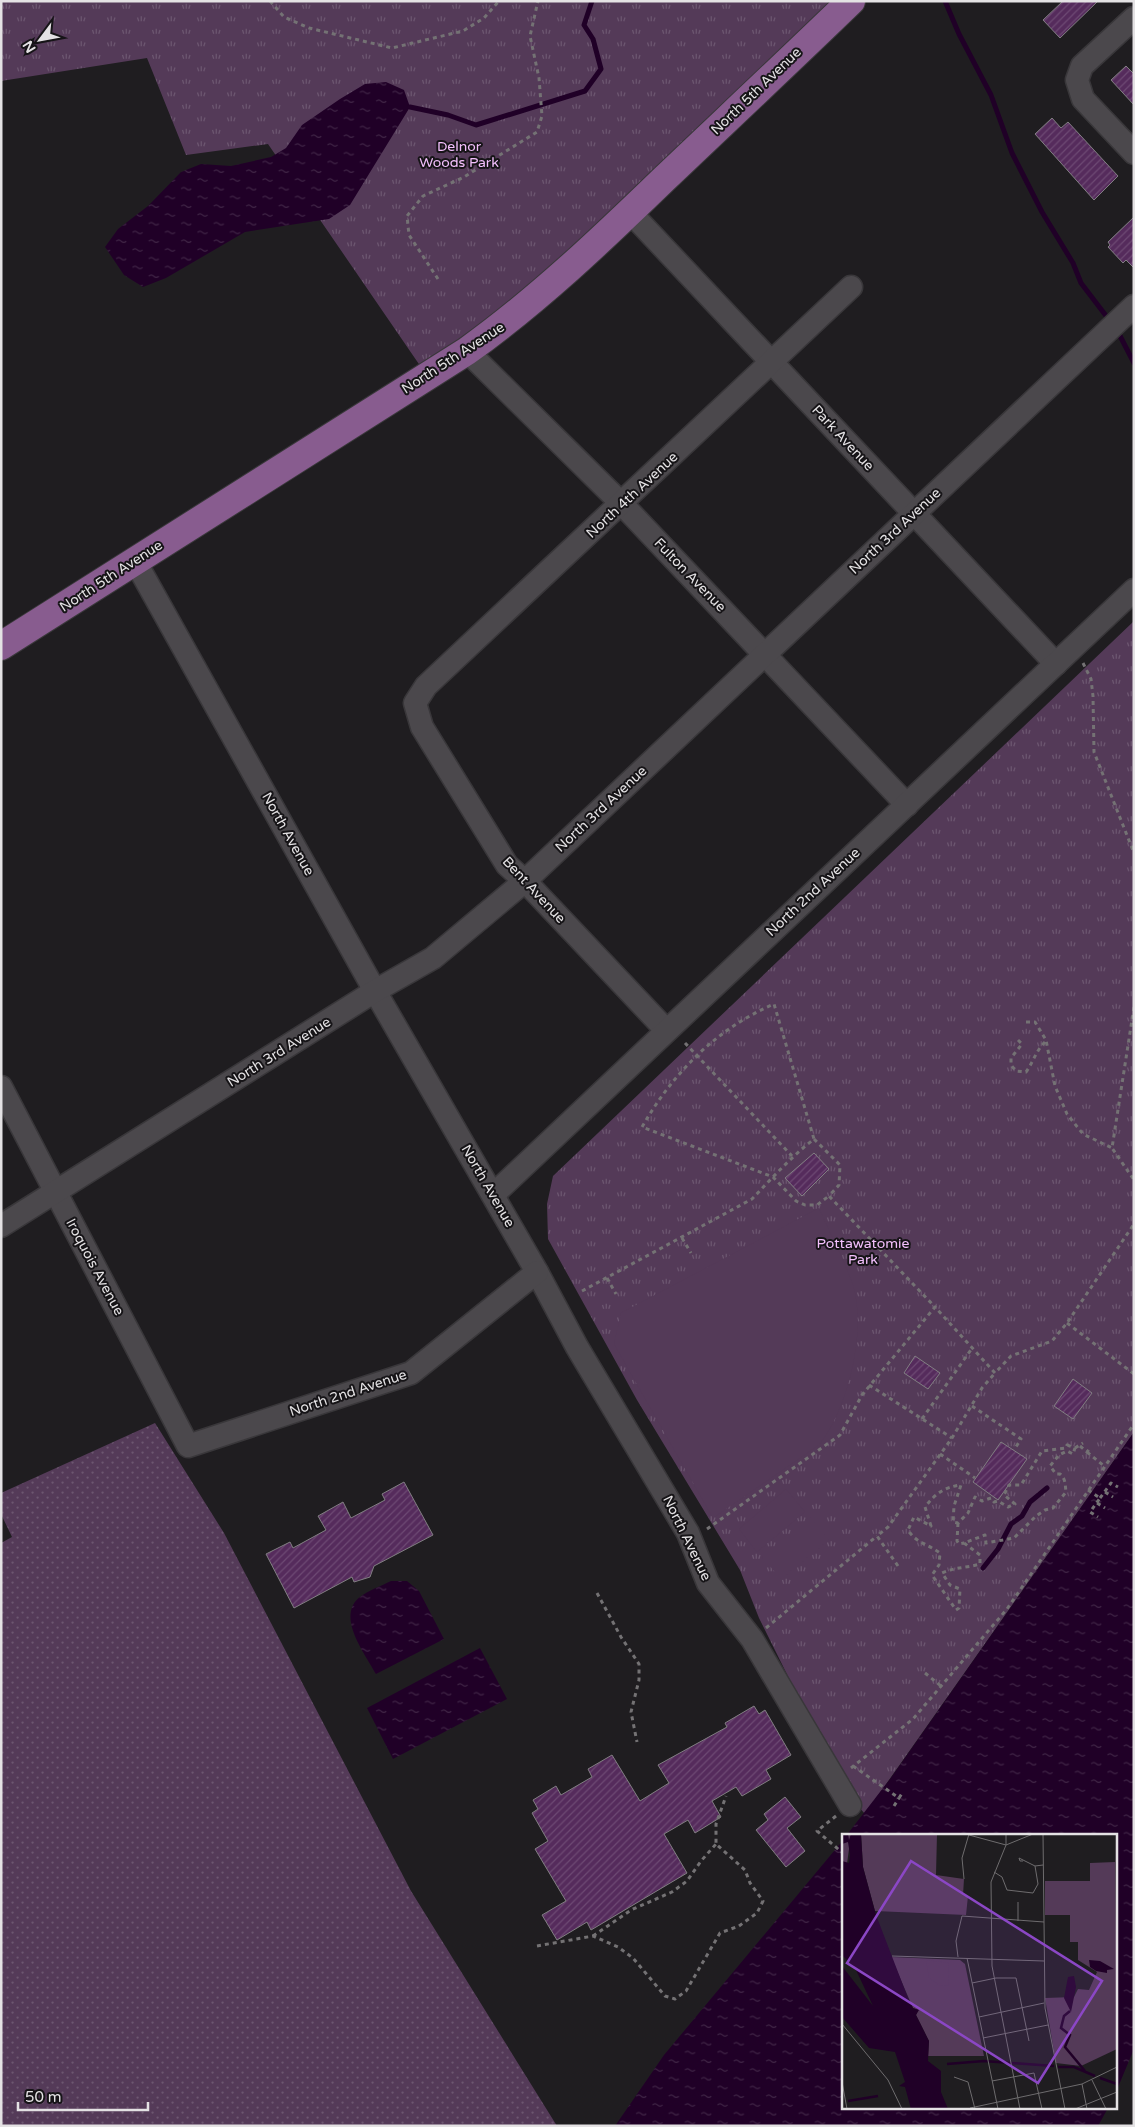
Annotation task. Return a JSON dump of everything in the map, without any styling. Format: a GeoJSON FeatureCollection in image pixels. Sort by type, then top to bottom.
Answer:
{"type":"FeatureCollection","features":[{"type":"Feature","properties":{"kind":"main road","name":"North 5th Avenue"},"geometry":{"type":"LineString","coordinates":[[1,646],[467,351],[535,300],[851,1]]}},
{"type":"Feature","properties":{"kind":"street"},"geometry":{"type":"LineString","coordinates":[[1134,18],[1082,66],[1078,80],[1083,99],[1134,153]]}},
{"type":"Feature","properties":{"kind":"street","name":"Park Avenue"},"geometry":{"type":"LineString","coordinates":[[630,212],[1056,664]]}},
{"type":"Feature","properties":{"kind":"street","name":"North 4th Avenue"},"geometry":{"type":"LineString","coordinates":[[415,703],[426,686],[851,287]]}},
{"type":"Feature","properties":{"kind":"street","name":"North 3rd Avenue"},"geometry":{"type":"LineString","coordinates":[[1,1226],[375,991],[432,958],[525,881],[1134,306]]}},
{"type":"Feature","properties":{"kind":"street","name":"Fulton Avenue"},"geometry":{"type":"LineString","coordinates":[[467,351],[622,504],[907,805]]}},
{"type":"Feature","properties":{"kind":"street","name":"North Avenue"},"geometry":{"type":"LineString","coordinates":[[135,560],[375,991],[537,1272],[576,1346],[688,1533],[708,1583],[752,1639],[850,1805]]}},
{"type":"Feature","properties":{"kind":"street","name":"North 2nd Avenue"},"geometry":{"type":"LineString","coordinates":[[493,1195],[1134,590]]}},
{"type":"Feature","properties":{"kind":"street","name":"Bent Avenue"},"geometry":{"type":"LineString","coordinates":[[415,703],[422,727],[507,865],[525,881],[666,1030]]}},
{"type":"Feature","properties":{"kind":"street","name":"Iroquois Avenue"},"geometry":{"type":"LineString","coordinates":[[1,1087],[188,1446]]}},
{"type":"Feature","properties":{"kind":"street","name":"North 2nd Avenue"},"geometry":{"type":"LineString","coordinates":[[188,1446],[411,1373],[537,1272]]}},
{"type":"Feature","properties":{"kind":"path"},"geometry":{"type":"LineString","coordinates":[[270,1],[284,17],[309,28],[392,48],[463,31],[494,10],[499,1]]}},
{"type":"Feature","properties":{"kind":"path"},"geometry":{"type":"LineString","coordinates":[[438,278],[408,235],[407,216],[423,196],[464,177],[537,132],[542,116],[541,98],[530,36],[538,1]]}},
{"type":"Feature","properties":{"kind":"path"},"geometry":{"type":"LineString","coordinates":[[774,1004],[814,1139],[840,1165],[839,1185],[817,1205],[805,1205],[796,1201],[773,1177],[642,1127],[673,1080],[721,1032],[753,1013],[774,1004]]}},
{"type":"Feature","properties":{"kind":"path"},"geometry":{"type":"LineString","coordinates":[[1112,1148],[1134,1007]]}},
{"type":"Feature","properties":{"kind":"path"},"geometry":{"type":"LineString","coordinates":[[1026,1022],[1035,1022],[1046,1040],[1055,1086],[1067,1114],[1082,1134],[1112,1148],[1134,1180]]}},
{"type":"Feature","properties":{"kind":"path"},"geometry":{"type":"LineString","coordinates":[[1018,1040],[1022,1044],[1011,1058],[1011,1065],[1016,1071],[1026,1072],[1032,1064],[1036,1051],[1046,1040]]}},
{"type":"Feature","properties":{"kind":"path"},"geometry":{"type":"LineString","coordinates":[[685,1044],[792,1156]]}},
{"type":"Feature","properties":{"kind":"path"},"geometry":{"type":"LineString","coordinates":[[582,1291],[752,1199],[792,1156],[814,1139]]}},
{"type":"Feature","properties":{"kind":"path"},"geometry":{"type":"LineString","coordinates":[[829,1196],[996,1373]]}},
{"type":"Feature","properties":{"kind":"path"},"geometry":{"type":"LineString","coordinates":[[752,1639],[888,1527],[952,1438],[982,1388],[1011,1356],[1052,1340],[1067,1323],[1134,1224]]}},
{"type":"Feature","properties":{"kind":"path"},"geometry":{"type":"LineString","coordinates":[[682,1238],[691,1254]]}},
{"type":"Feature","properties":{"kind":"path"},"geometry":{"type":"LineString","coordinates":[[607,1278],[616,1294]]}},
{"type":"Feature","properties":{"kind":"path"},"geometry":{"type":"LineString","coordinates":[[707,1529],[840,1435],[869,1385],[935,1308]]}},
{"type":"Feature","properties":{"kind":"path"},"geometry":{"type":"LineString","coordinates":[[1067,1323],[1133,1372]]}},
{"type":"Feature","properties":{"kind":"path"},"geometry":{"type":"LineString","coordinates":[[922,1418],[973,1347]]}},
{"type":"Feature","properties":{"kind":"path"},"geometry":{"type":"LineString","coordinates":[[869,1385],[952,1438]]}},
{"type":"Feature","properties":{"kind":"path"},"geometry":{"type":"LineString","coordinates":[[972,1406],[1021,1439],[1014,1450]]}},
{"type":"Feature","properties":{"kind":"path"},"geometry":{"type":"LineString","coordinates":[[835,1781],[913,1719],[1007,1609],[1134,1424]]}},
{"type":"Feature","properties":{"kind":"path"},"geometry":{"type":"LineString","coordinates":[[1075,1448],[1067,1445],[1066,1448],[1042,1451],[1021,1485],[1009,1485],[1004,1495],[1015,1504],[1008,1507],[998,1501],[994,1502],[991,1498],[982,1501],[975,1497],[968,1513],[958,1523],[957,1541],[959,1544],[985,1535],[986,1543],[1014,1538],[1036,1516],[1045,1510],[1053,1508],[1066,1492],[1064,1477],[1056,1474],[1050,1466],[1059,1455],[1067,1451],[1073,1454],[1075,1448],[1081,1445],[1089,1450],[1104,1466]]}},
{"type":"Feature","properties":{"kind":"path"},"geometry":{"type":"LineString","coordinates":[[940,1454],[974,1478]]}},
{"type":"Feature","properties":{"kind":"path"},"geometry":{"type":"LineString","coordinates":[[1098,1517],[1090,1512],[1111,1483],[1118,1488]]}},
{"type":"Feature","properties":{"kind":"path"},"geometry":{"type":"LineString","coordinates":[[958,1523],[953,1522],[954,1506],[961,1485],[947,1487],[936,1494],[925,1507],[931,1526],[914,1518],[908,1530],[912,1536],[928,1548],[940,1553],[939,1565],[932,1575],[956,1610],[960,1608],[960,1589],[950,1586],[942,1573],[958,1566],[972,1567],[980,1564],[980,1555],[964,1543]]}},
{"type":"Feature","properties":{"kind":"path"},"geometry":{"type":"LineString","coordinates":[[1088,1490],[1100,1498]]}},
{"type":"Feature","properties":{"kind":"path"},"geometry":{"type":"LineString","coordinates":[[1105,1492],[1113,1497]]}},
{"type":"Feature","properties":{"kind":"path"},"geometry":{"type":"LineString","coordinates":[[1097,1502],[1105,1508]]}},
{"type":"Feature","properties":{"kind":"path"},"geometry":{"type":"LineString","coordinates":[[877,1536],[898,1566]]}},
{"type":"Feature","properties":{"kind":"path"},"geometry":{"type":"LineString","coordinates":[[597,1594],[621,1637],[639,1664],[639,1680],[631,1712],[637,1742]]}},
{"type":"Feature","properties":{"kind":"path"},"geometry":{"type":"LineString","coordinates":[[925,1673],[941,1686]]}},
{"type":"Feature","properties":{"kind":"path"},"geometry":{"type":"LineString","coordinates":[[854,1766],[899,1798]]}},
{"type":"Feature","properties":{"kind":"path"},"geometry":{"type":"LineString","coordinates":[[894,1806],[903,1792]]}},
{"type":"Feature","properties":{"kind":"path"},"geometry":{"type":"LineString","coordinates":[[538,1946],[593,1936],[631,1910],[672,1892],[687,1881],[701,1860],[716,1844],[716,1824],[726,1796]]}},
{"type":"Feature","properties":{"kind":"path"},"geometry":{"type":"LineString","coordinates":[[842,1852],[817,1831],[850,1805]]}},
{"type":"Feature","properties":{"kind":"path"},"geometry":{"type":"LineString","coordinates":[[593,1936],[618,1947],[633,1958],[665,1996],[675,1999],[686,1991],[720,1934],[739,1926],[751,1918],[757,1913],[763,1901],[750,1883],[745,1870],[716,1844]]}},
{"type":"Feature","properties":{"kind":"green space","name":"Delnor Woods Park"},"geometry":{"type":"Polygon","coordinates":[[[1,1],[840,1],[531,295],[423,370],[268,144],[186,155],[147,58],[1,81],[1,1]]]}},
{"type":"Feature","properties":{"kind":"green space","name":"Pottawatomie Park"},"geometry":{"type":"Polygon","coordinates":[[[1134,621],[1134,1432],[865,1814],[845,1791],[759,1618],[740,1570],[637,1400],[548,1239],[547,1204],[553,1176],[1134,621]]]}},
{"type":"Feature","properties":{"kind":"green space"},"geometry":{"type":"Polygon","coordinates":[[[819,1208],[853,1285],[857,1304],[856,1346],[846,1391],[839,1411],[819,1445],[713,1518],[614,1344],[621,1313],[819,1208]]]}},
{"type":"Feature","properties":{"kind":"green space"},"geometry":{"type":"Polygon","coordinates":[[[155,1423],[224,1533],[411,1891],[557,2126],[1,2126],[1,1543],[12,1537],[1,1514],[1,1493],[155,1423]]]}},
{"type":"Feature","properties":{"kind":"green space"},"geometry":{"type":"Polygon","coordinates":[[[786,1489],[805,1512],[757,1552],[739,1529],[786,1489]]]}},
{"type":"Feature","properties":{"kind":"green space"},"geometry":{"type":"Polygon","coordinates":[[[810,1517],[829,1540],[781,1579],[762,1557],[810,1517]]]}},
{"type":"Feature","properties":{"kind":"water"},"geometry":{"type":"Polygon","coordinates":[[[386,82],[404,90],[410,107],[350,205],[329,219],[245,232],[166,278],[143,287],[124,275],[105,247],[118,229],[148,206],[181,172],[201,164],[231,166],[271,157],[286,148],[302,125],[340,99],[365,84],[386,82]]]}},
{"type":"Feature","properties":{"kind":"water"},"geometry":{"type":"Polygon","coordinates":[[[1134,1432],[1134,2049],[1118,2087],[1118,1834],[848,1834],[890,1779],[1134,1432]]]}},
{"type":"Feature","properties":{"kind":"water"},"geometry":{"type":"Polygon","coordinates":[[[391,1581],[407,1581],[419,1591],[444,1639],[376,1674],[355,1635],[351,1625],[351,1614],[353,1605],[360,1597],[391,1581]]]}},
{"type":"Feature","properties":{"kind":"water"},"geometry":{"type":"Polygon","coordinates":[[[480,1648],[507,1699],[393,1759],[367,1708],[480,1648]]]}},
{"type":"Feature","properties":{"kind":"water"},"geometry":{"type":"Polygon","coordinates":[[[842,1841],[842,2110],[1107,2110],[1098,2126],[615,2126],[664,2055],[842,1841]]]}},
{"type":"Feature","properties":{"kind":"building"},"geometry":{"type":"Polygon","coordinates":[[[1063,1],[1098,1],[1060,38],[1043,20],[1063,1]]]}},
{"type":"Feature","properties":{"kind":"building"},"geometry":{"type":"Polygon","coordinates":[[[1126,66],[1134,74],[1134,105],[1111,80],[1126,66]]]}},
{"type":"Feature","properties":{"kind":"building"},"geometry":{"type":"Polygon","coordinates":[[[1052,118],[1061,128],[1068,122],[1118,176],[1094,200],[1035,134],[1052,118]]]}},
{"type":"Feature","properties":{"kind":"building"},"geometry":{"type":"Polygon","coordinates":[[[1134,217],[1134,268],[1126,260],[1123,263],[1108,247],[1110,245],[1108,242],[1134,217]]]}},
{"type":"Feature","properties":{"kind":"building"},"geometry":{"type":"Polygon","coordinates":[[[814,1153],[829,1169],[802,1196],[785,1178],[814,1153]]]}},
{"type":"Feature","properties":{"kind":"building"},"geometry":{"type":"Polygon","coordinates":[[[915,1356],[940,1373],[928,1389],[904,1373],[915,1356]]]}},
{"type":"Feature","properties":{"kind":"building"},"geometry":{"type":"Polygon","coordinates":[[[1073,1379],[1092,1393],[1073,1419],[1054,1406],[1073,1379]]]}},
{"type":"Feature","properties":{"kind":"building"},"geometry":{"type":"Polygon","coordinates":[[[1001,1442],[1027,1459],[998,1500],[973,1482],[1001,1442]]]}},
{"type":"Feature","properties":{"kind":"building"},"geometry":{"type":"Polygon","coordinates":[[[404,1482],[433,1535],[374,1566],[370,1577],[354,1582],[352,1577],[294,1608],[266,1554],[290,1542],[293,1548],[326,1530],[318,1516],[343,1502],[351,1518],[385,1500],[382,1494],[404,1482]]]}},
{"type":"Feature","properties":{"kind":"building"},"geometry":{"type":"Polygon","coordinates":[[[754,1706],[759,1714],[765,1710],[791,1755],[766,1770],[771,1779],[742,1796],[736,1787],[712,1801],[721,1817],[695,1833],[688,1820],[664,1834],[687,1873],[591,1930],[587,1922],[557,1940],[542,1915],[566,1901],[535,1849],[548,1841],[532,1813],[538,1809],[533,1800],[556,1786],[561,1795],[592,1777],[588,1769],[612,1755],[640,1801],[669,1783],[658,1765],[727,1727],[725,1723],[754,1706]]]}},
{"type":"Feature","properties":{"kind":"building"},"geometry":{"type":"Polygon","coordinates":[[[785,1797],[801,1817],[787,1828],[805,1851],[786,1867],[756,1830],[768,1820],[764,1814],[785,1797]]]}},
{"type":"Feature","properties":{"kind":"waterway"},"geometry":{"type":"LineString","coordinates":[[410,107],[448,115],[476,125],[585,91],[601,69],[593,39],[584,25],[592,1]]}},
{"type":"Feature","properties":{"kind":"waterway"},"geometry":{"type":"LineString","coordinates":[[945,1],[959,34],[991,95],[1012,153],[1042,212],[1073,263],[1081,283],[1110,321]]}},
{"type":"Feature","properties":{"kind":"waterway"},"geometry":{"type":"LineString","coordinates":[[1117,330],[1134,363]]}},
{"type":"Feature","properties":{"kind":"waterway"},"geometry":{"type":"LineString","coordinates":[[983,1568],[998,1549],[1011,1524],[1022,1516],[1030,1502],[1047,1488]]}}]}
